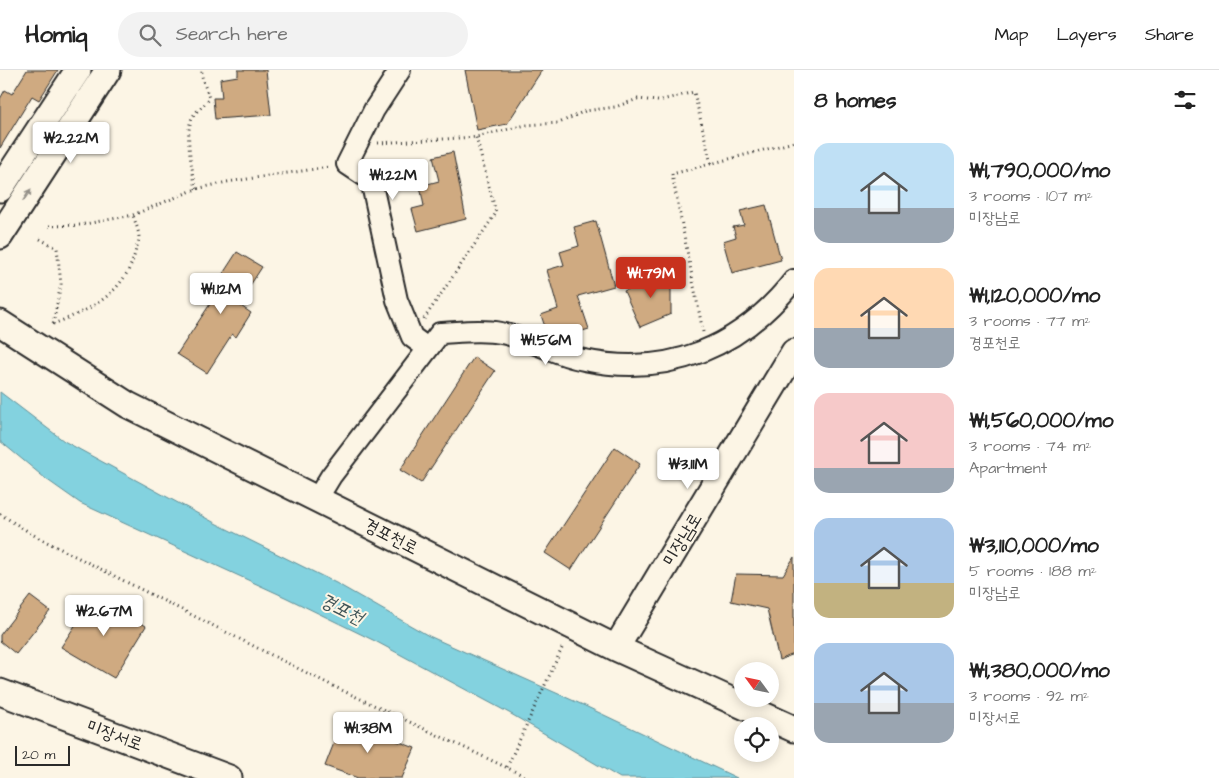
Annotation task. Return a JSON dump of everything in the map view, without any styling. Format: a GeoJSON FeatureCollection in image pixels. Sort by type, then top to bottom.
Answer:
{"type":"FeatureCollection","features":[{"type":"Feature","properties":{"kind":"street"},"geometry":{"type":"LineString","coordinates":[[0,189],[78,70]]}},
{"type":"Feature","properties":{"kind":"street"},"geometry":{"type":"LineString","coordinates":[[0,236],[108,70]]}},
{"type":"Feature","properties":{"kind":"street"},"geometry":{"type":"LineString","coordinates":[[400,70],[374,110],[347,164],[371,180],[397,300],[419,343]]}},
{"type":"Feature","properties":{"kind":"street"},"geometry":{"type":"LineString","coordinates":[[317,499],[419,343],[440,333],[500,332],[582,360],[622,366],[687,356],[726,342],[764,313],[794,280]]}},
{"type":"Feature","properties":{"kind":"street","name":"경포천로"},"geometry":{"type":"LineString","coordinates":[[0,322],[128,405],[616,648],[794,729]]}},
{"type":"Feature","properties":{"kind":"street","name":"미장남로"},"geometry":{"type":"LineString","coordinates":[[616,648],[794,352]]}},
{"type":"Feature","properties":{"kind":"street","name":"미장서로"},"geometry":{"type":"LineString","coordinates":[[0,692],[229,778]]}},
{"type":"Feature","properties":{"kind":"path"},"geometry":{"type":"LineString","coordinates":[[196,189],[189,151],[190,124],[194,115],[209,99],[207,89],[201,79],[202,70]]}},
{"type":"Feature","properties":{"kind":"path"},"geometry":{"type":"LineString","coordinates":[[356,144],[476,137],[526,125],[559,123],[585,111],[615,106],[638,99],[658,101],[694,92],[711,164]]}},
{"type":"Feature","properties":{"kind":"path"},"geometry":{"type":"LineString","coordinates":[[419,343],[496,213],[476,137]]}},
{"type":"Feature","properties":{"kind":"path"},"geometry":{"type":"LineString","coordinates":[[709,349],[699,322],[672,174],[794,142]]}},
{"type":"Feature","properties":{"kind":"path"},"geometry":{"type":"LineString","coordinates":[[49,226],[80,225],[133,215],[196,189],[226,182],[347,164]]}},
{"type":"Feature","properties":{"kind":"path"},"geometry":{"type":"LineString","coordinates":[[40,238],[58,248],[61,284],[53,324],[84,312],[107,298],[121,283],[133,261],[139,238],[133,215]]}},
{"type":"Feature","properties":{"kind":"path"},"geometry":{"type":"LineString","coordinates":[[0,514],[37,537],[332,686],[529,778]]}},
{"type":"Feature","properties":{"kind":"path"},"geometry":{"type":"LineString","coordinates":[[507,767],[565,642]]}},
{"type":"Feature","properties":{"kind":"water","name":"경포천"},"geometry":{"type":"Polygon","coordinates":[[[0,392],[64,441],[215,523],[336,583],[429,636],[583,705],[737,778],[620,778],[511,714],[377,642],[285,597],[80,503],[46,479],[0,441],[0,392]]]}},
{"type":"Feature","properties":{"kind":"building"},"geometry":{"type":"Polygon","coordinates":[[[27,70],[58,70],[39,100],[32,96],[0,148],[0,99],[5,90],[12,94],[27,70]]]}},
{"type":"Feature","properties":{"kind":"building"},"geometry":{"type":"Polygon","coordinates":[[[238,70],[266,70],[271,115],[215,119],[213,98],[222,98],[220,79],[238,76],[238,70]]]}},
{"type":"Feature","properties":{"kind":"building"},"geometry":{"type":"Polygon","coordinates":[[[465,70],[542,70],[507,124],[477,130],[465,70]]]}},
{"type":"Feature","properties":{"kind":"building"},"geometry":{"type":"Polygon","coordinates":[[[453,152],[466,219],[418,231],[412,209],[424,206],[420,186],[439,181],[433,157],[453,152]]]}},
{"type":"Feature","properties":{"kind":"building"},"geometry":{"type":"Polygon","coordinates":[[[766,205],[781,260],[732,273],[723,241],[736,237],[733,227],[744,225],[740,211],[766,205]]]}},
{"type":"Feature","properties":{"kind":"building"},"geometry":{"type":"Polygon","coordinates":[[[596,221],[614,286],[578,296],[589,329],[556,339],[548,336],[541,315],[558,309],[547,270],[564,265],[560,252],[579,246],[574,227],[596,221]]]}},
{"type":"Feature","properties":{"kind":"building"},"geometry":{"type":"Polygon","coordinates":[[[237,252],[262,267],[238,304],[251,313],[236,337],[232,334],[207,373],[177,354],[218,292],[213,289],[237,252]]]}},
{"type":"Feature","properties":{"kind":"building"},"geometry":{"type":"Polygon","coordinates":[[[671,271],[671,314],[640,327],[624,291],[671,271]]]}},
{"type":"Feature","properties":{"kind":"building"},"geometry":{"type":"Polygon","coordinates":[[[474,357],[495,371],[421,483],[400,470],[474,357]]]}},
{"type":"Feature","properties":{"kind":"building"},"geometry":{"type":"Polygon","coordinates":[[[615,447],[640,464],[571,570],[545,553],[615,447]]]}},
{"type":"Feature","properties":{"kind":"building"},"geometry":{"type":"Polygon","coordinates":[[[794,557],[794,654],[779,660],[767,609],[731,601],[736,574],[783,575],[794,557]]]}},
{"type":"Feature","properties":{"kind":"building"},"geometry":{"type":"Polygon","coordinates":[[[95,595],[146,626],[114,678],[61,647],[95,595]]]}},
{"type":"Feature","properties":{"kind":"building"},"geometry":{"type":"Polygon","coordinates":[[[30,596],[50,611],[16,654],[0,641],[0,635],[30,596]]]}},
{"type":"Feature","properties":{"kind":"building"},"geometry":{"type":"Polygon","coordinates":[[[343,720],[415,748],[402,778],[358,778],[325,766],[343,720]]]}}]}
